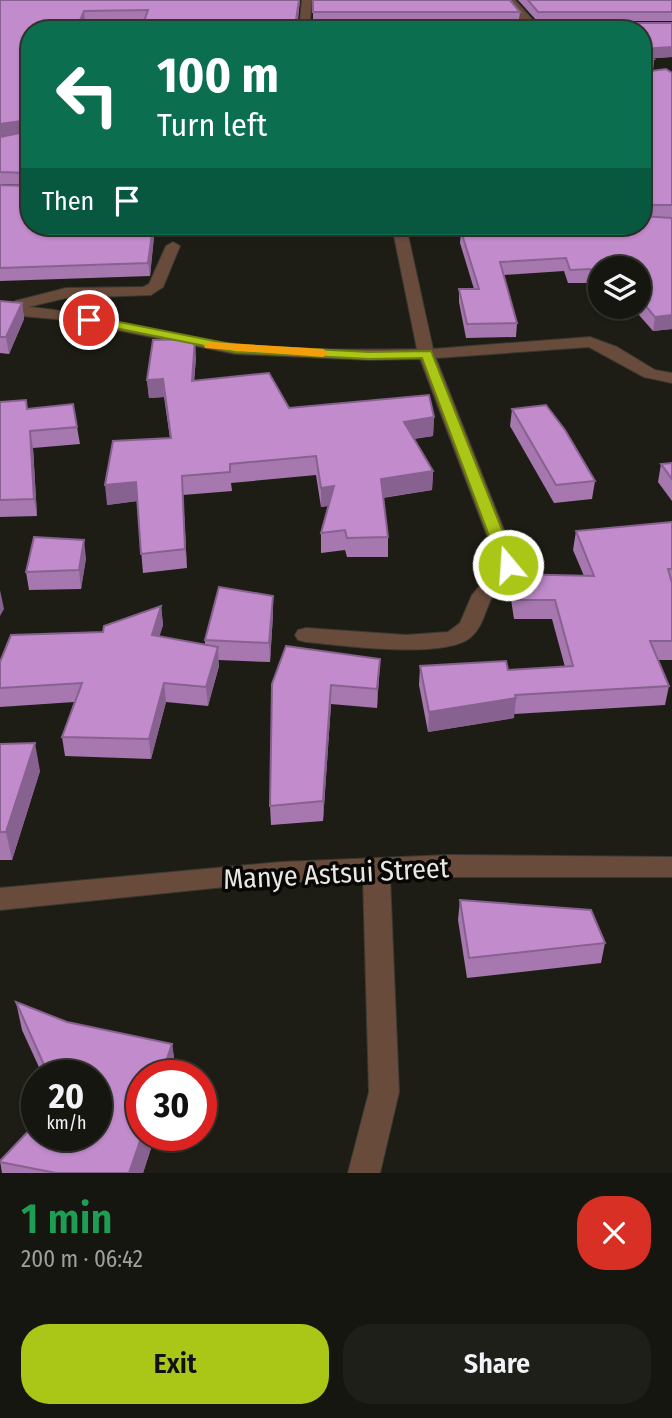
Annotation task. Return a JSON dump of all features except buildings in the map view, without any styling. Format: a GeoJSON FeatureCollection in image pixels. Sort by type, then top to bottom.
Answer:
{"type":"FeatureCollection","features":[{"type":"Feature","properties":{"kind":"street"},"geometry":{"type":"LineString","coordinates":[[305,21],[307,0]]}},
{"type":"Feature","properties":{"kind":"street"},"geometry":{"type":"LineString","coordinates":[[510,0],[528,21]]}},
{"type":"Feature","properties":{"kind":"street"},"geometry":{"type":"LineString","coordinates":[[306,635],[435,642],[456,637],[468,628],[487,589],[502,576],[508,565],[426,354],[401,235]]}},
{"type":"Feature","properties":{"kind":"street"},"geometry":{"type":"LineString","coordinates":[[1,309],[66,293],[146,292],[155,287],[173,246]]}},
{"type":"Feature","properties":{"kind":"street"},"geometry":{"type":"LineString","coordinates":[[1,309],[66,315],[235,349],[369,355],[426,354],[590,342],[601,345],[647,374],[672,378]]}},
{"type":"Feature","properties":{"kind":"street"},"geometry":{"type":"LineString","coordinates":[[364,1173],[384,1092],[376,867]]}},
{"type":"Feature","properties":{"kind":"street","name":"Manye Astsui Street"},"geometry":{"type":"LineString","coordinates":[[0,899],[147,884],[376,867],[601,870],[672,867]]}},
{"type":"Feature","properties":{"kind":"slow traffic"},"geometry":{"type":"LineString","coordinates":[[210,345],[235,349],[323,353]]}},
{"type":"Feature","properties":{"kind":"route"},"geometry":{"type":"LineString","coordinates":[[89,320],[235,349],[369,355],[426,354],[508,565]]}}]}
